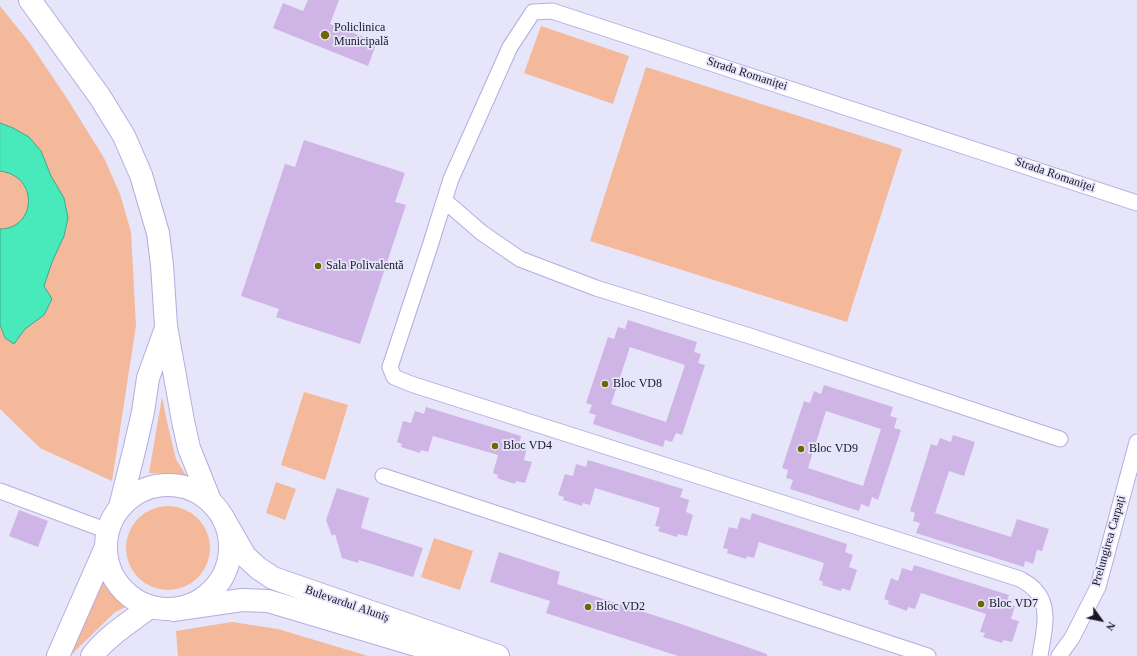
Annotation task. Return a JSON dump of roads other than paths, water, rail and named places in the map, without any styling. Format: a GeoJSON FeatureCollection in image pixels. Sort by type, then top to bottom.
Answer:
{"type":"FeatureCollection","features":[{"type":"Feature","properties":{"kind":"main road"},"geometry":{"type":"LineString","coordinates":[[30,0],[100,97],[124,136],[141,175],[158,233],[163,272],[166,326],[188,448],[209,498],[222,516],[227,527],[230,540],[230,552],[228,564],[223,576],[216,587],[207,595],[197,602],[185,607],[173,610],[162,610],[150,607],[130,597],[115,581],[107,560],[106,540]]}},
{"type":"Feature","properties":{"kind":"main road"},"geometry":{"type":"LineString","coordinates":[[120,507],[140,426],[148,378],[166,326]]}},
{"type":"Feature","properties":{"kind":"main road"},"geometry":{"type":"LineString","coordinates":[[58,656],[106,540],[114,516],[120,507],[129,498],[140,491],[166,485],[191,489],[209,498]]}},
{"type":"Feature","properties":{"kind":"main road","name":"Bulevardul Aluniș"},"geometry":{"type":"LineString","coordinates":[[222,516],[245,556],[258,568],[274,578],[498,656]]}},
{"type":"Feature","properties":{"kind":"main road","name":"Bulevardul Aluniș"},"geometry":{"type":"LineString","coordinates":[[173,610],[242,600],[268,601],[453,656]]}},
{"type":"Feature","properties":{"kind":"main road"},"geometry":{"type":"LineString","coordinates":[[92,656],[97,649],[117,632],[150,607]]}},
{"type":"Feature","properties":{"kind":"street","name":"Strada Romaniței"},"geometry":{"type":"LineString","coordinates":[[445,201],[451,179],[510,47],[533,12],[552,10],[1137,203]]}},
{"type":"Feature","properties":{"kind":"street"},"geometry":{"type":"LineString","coordinates":[[1040,656],[1046,621],[1044,603],[1036,590],[1020,579],[411,384],[394,377],[390,367],[445,201],[482,233],[520,259],[596,288],[754,337],[1060,439]]}},
{"type":"Feature","properties":{"kind":"street","name":"Prelungirea Carpați"},"geometry":{"type":"LineString","coordinates":[[1059,656],[1072,638],[1098,587],[1137,442]]}},
{"type":"Feature","properties":{"kind":"street"},"geometry":{"type":"LineString","coordinates":[[383,476],[928,656]]}},
{"type":"Feature","properties":{"kind":"street"},"geometry":{"type":"LineString","coordinates":[[0,491],[106,540]]}},
{"type":"Feature","properties":{"kind":"place","name":"Policlinica Municipală"},"geometry":{"type":"Point","coordinates":[325,35]}},
{"type":"Feature","properties":{"kind":"place","name":"Sala Polivalentă"},"geometry":{"type":"Point","coordinates":[318,266]}},
{"type":"Feature","properties":{"kind":"place","name":"Bloc VD8"},"geometry":{"type":"Point","coordinates":[605,384]}},
{"type":"Feature","properties":{"kind":"place","name":"Bloc VD4"},"geometry":{"type":"Point","coordinates":[495,446]}},
{"type":"Feature","properties":{"kind":"place","name":"Bloc VD9"},"geometry":{"type":"Point","coordinates":[801,449]}},
{"type":"Feature","properties":{"kind":"place","name":"Bloc VD7"},"geometry":{"type":"Point","coordinates":[981,604]}},
{"type":"Feature","properties":{"kind":"place","name":"Bloc VD2"},"geometry":{"type":"Point","coordinates":[588,607]}}]}
